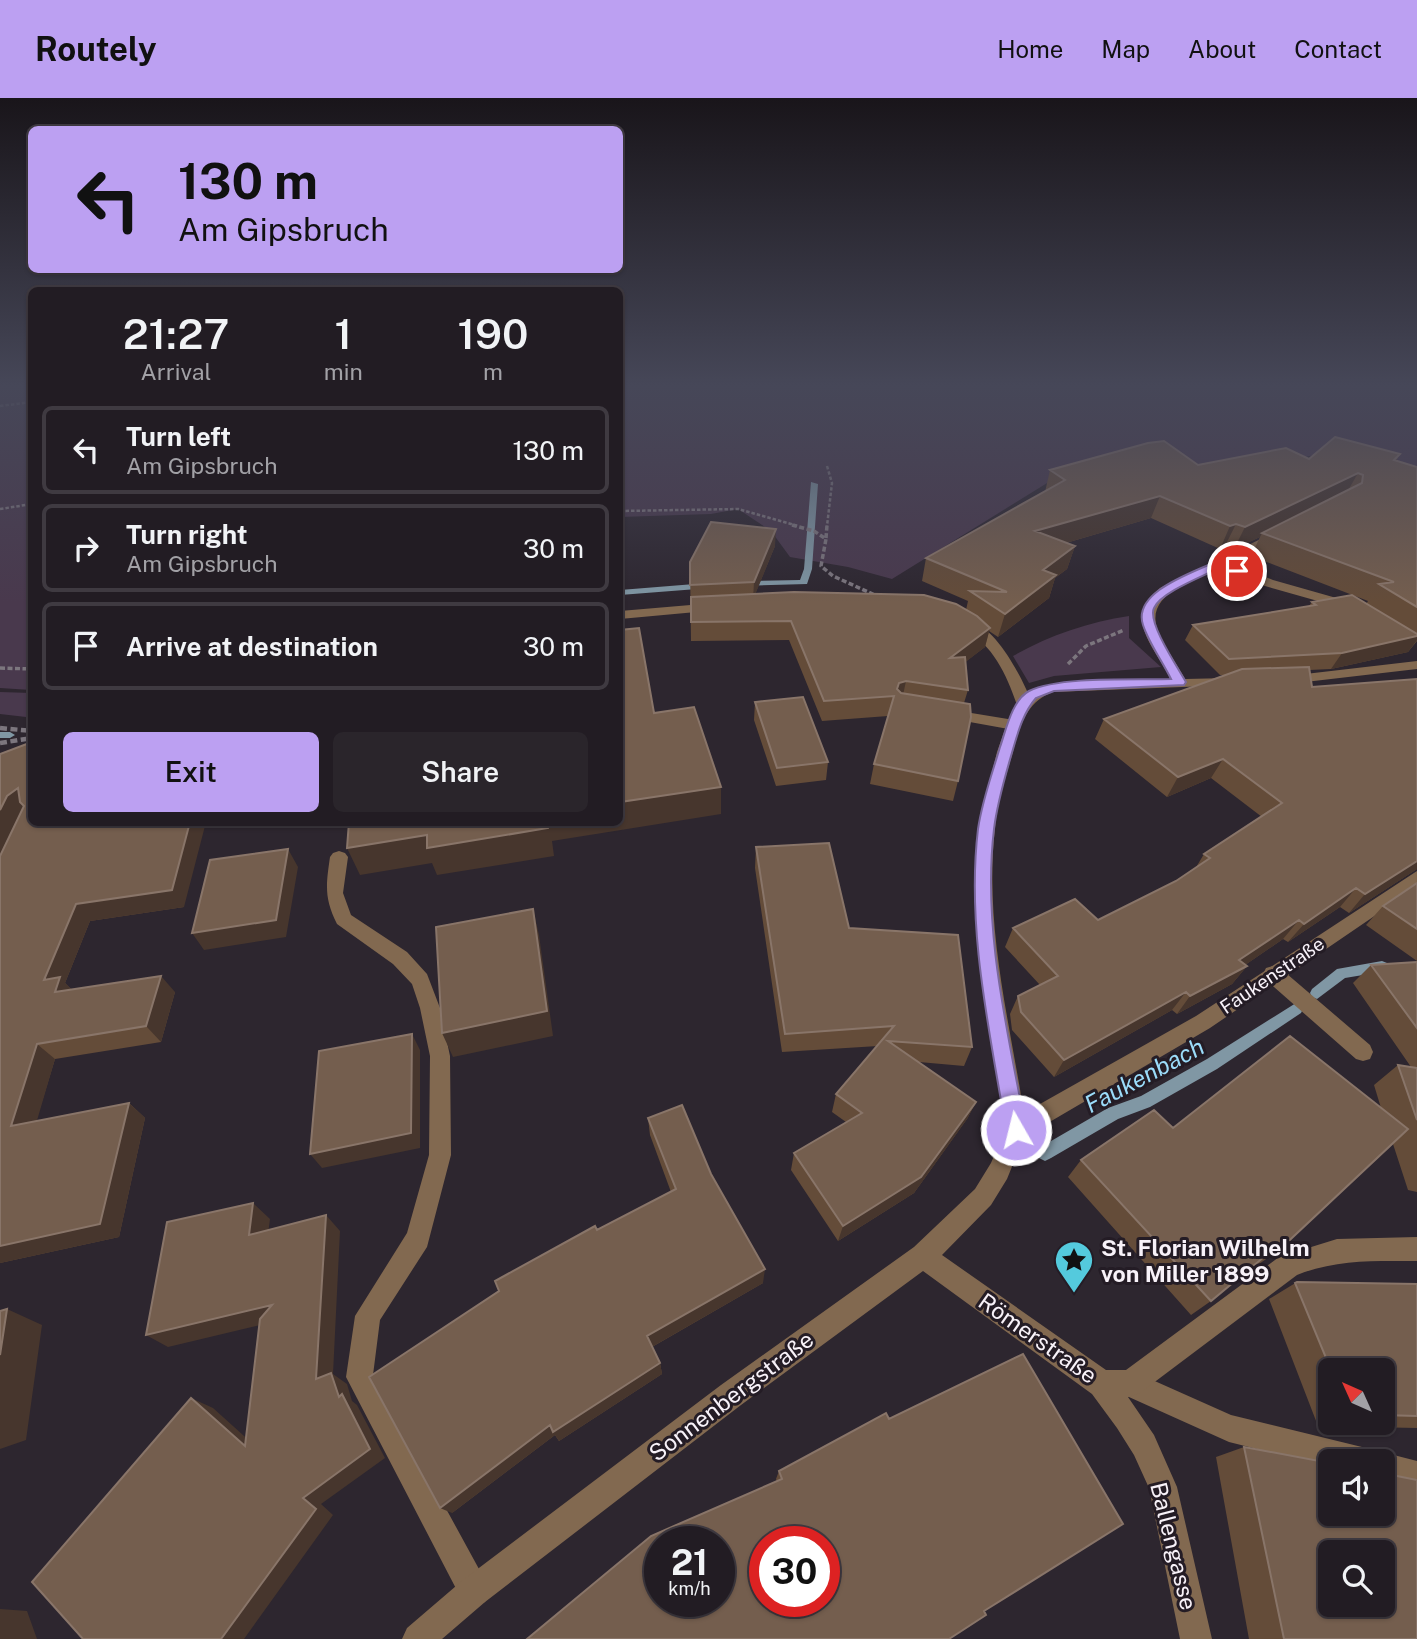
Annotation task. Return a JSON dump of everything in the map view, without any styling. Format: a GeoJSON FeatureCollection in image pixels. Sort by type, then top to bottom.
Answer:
{"type":"FeatureCollection","features":[{"type":"Feature","properties":{"kind":"street"},"geometry":{"type":"LineString","coordinates":[[1179,682],[1149,624],[1147,611],[1155,597],[1287,529]]}},
{"type":"Feature","properties":{"kind":"street"},"geometry":{"type":"LineString","coordinates":[[1219,564],[1269,583],[1332,600],[1367,616]]}},
{"type":"Feature","properties":{"kind":"street"},"geometry":{"type":"LineString","coordinates":[[623,615],[727,607]]}},
{"type":"Feature","properties":{"kind":"street"},"geometry":{"type":"LineString","coordinates":[[956,619],[988,638],[1020,692],[1024,704]]}},
{"type":"Feature","properties":{"kind":"street"},"geometry":{"type":"LineString","coordinates":[[1270,681],[1417,665]]}},
{"type":"Feature","properties":{"kind":"street"},"geometry":{"type":"LineString","coordinates":[[1016,1130],[994,1002],[986,937],[984,887],[986,828],[1014,725],[1024,704],[1031,695],[1052,688],[1245,681]]}},
{"type":"Feature","properties":{"kind":"street"},"geometry":{"type":"LineString","coordinates":[[927,711],[1014,725]]}},
{"type":"Feature","properties":{"kind":"street"},"geometry":{"type":"LineString","coordinates":[[339,857],[334,894],[344,919],[400,958],[420,980],[430,1008],[440,1056],[440,1155],[418,1238],[368,1316],[359,1377],[474,1591]]}},
{"type":"Feature","properties":{"kind":"street","name":"Faukenstraße"},"geometry":{"type":"LineString","coordinates":[[1016,1130],[1203,1022],[1417,878]]}},
{"type":"Feature","properties":{"kind":"street"},"geometry":{"type":"LineString","coordinates":[[1273,974],[1363,1052]]}},
{"type":"Feature","properties":{"kind":"street","name":"Sonnenbergstraße"},"geometry":{"type":"LineString","coordinates":[[418,1639],[474,1591],[731,1395],[923,1256],[983,1197],[999,1171],[1016,1130]]}},
{"type":"Feature","properties":{"kind":"street"},"geometry":{"type":"LineString","coordinates":[[1116,1384],[1288,1266],[1312,1255],[1338,1248],[1417,1249]]}},
{"type":"Feature","properties":{"kind":"street","name":"Römerstraße"},"geometry":{"type":"LineString","coordinates":[[923,1256],[1116,1384]]}},
{"type":"Feature","properties":{"kind":"street"},"geometry":{"type":"LineString","coordinates":[[1116,1384],[1229,1428],[1318,1450]]}},
{"type":"Feature","properties":{"kind":"street","name":"Ballengasse"},"geometry":{"type":"LineString","coordinates":[[1116,1384],[1163,1488],[1196,1639]]}},
{"type":"Feature","properties":{"kind":"street"},"geometry":{"type":"LineString","coordinates":[[1395,1469],[1417,1475]]}},
{"type":"Feature","properties":{"kind":"path"},"geometry":{"type":"LineString","coordinates":[[827,466],[832,483],[821,566],[833,576],[883,599]]}},
{"type":"Feature","properties":{"kind":"path"},"geometry":{"type":"LineString","coordinates":[[0,509],[28,505]]}},
{"type":"Feature","properties":{"kind":"path"},"geometry":{"type":"LineString","coordinates":[[623,511],[737,509],[814,531],[826,539]]}},
{"type":"Feature","properties":{"kind":"path"},"geometry":{"type":"LineString","coordinates":[[1052,688],[1078,650],[1094,640],[1149,624]]}},
{"type":"Feature","properties":{"kind":"path"},"geometry":{"type":"LineString","coordinates":[[0,668],[28,669]]}},
{"type":"Feature","properties":{"kind":"path"},"geometry":{"type":"LineString","coordinates":[[0,728],[28,731]]}},
{"type":"Feature","properties":{"kind":"path"},"geometry":{"type":"LineString","coordinates":[[0,743],[28,739]]}},
{"type":"Feature","properties":{"kind":"shaded area"},"geometry":{"type":"Polygon","coordinates":[[[0,458],[28,458],[28,690],[0,688],[0,458]]]}},
{"type":"Feature","properties":{"kind":"shaded area"},"geometry":{"type":"Polygon","coordinates":[[[623,458],[1300,458],[1217,473],[1073,467],[892,579],[848,567],[790,557],[771,531],[738,509],[711,514],[623,517],[623,458]]]}},
{"type":"Feature","properties":{"kind":"shaded area"},"geometry":{"type":"Polygon","coordinates":[[[1360,458],[1417,458],[1417,470],[1360,458]]]}},
{"type":"Feature","properties":{"kind":"shaded area"},"geometry":{"type":"Polygon","coordinates":[[[1129,616],[1129,638],[1161,667],[1054,676],[1029,683],[1013,656],[1069,631],[1129,616]]]}},
{"type":"Feature","properties":{"kind":"shaded area"},"geometry":{"type":"Polygon","coordinates":[[[0,692],[28,693],[26,717],[0,714],[0,692]]]}},
{"type":"Feature","properties":{"kind":"building"},"geometry":{"type":"Polygon","coordinates":[[[1094,458],[1188,458],[1198,465],[1235,458],[1396,458],[1394,460],[1417,467],[1417,607],[1379,584],[1394,582],[1262,533],[1362,483],[1363,475],[1358,473],[1245,527],[1236,524],[1230,526],[1160,496],[1035,531],[1075,546],[1043,570],[1056,575],[1005,614],[970,591],[1007,592],[926,558],[1065,480],[1050,470],[1094,458]]]}},
{"type":"Feature","properties":{"kind":"building"},"geometry":{"type":"Polygon","coordinates":[[[711,522],[776,529],[754,582],[690,585],[690,562],[711,522]]]}},
{"type":"Feature","properties":{"kind":"building"},"geometry":{"type":"Polygon","coordinates":[[[794,592],[924,595],[956,604],[977,616],[990,628],[950,658],[965,657],[968,690],[906,681],[899,683],[897,689],[901,693],[970,704],[971,717],[958,781],[874,764],[894,696],[824,701],[791,621],[691,622],[691,597],[794,592]]]}},
{"type":"Feature","properties":{"kind":"building"},"geometry":{"type":"Polygon","coordinates":[[[1352,595],[1417,636],[1342,653],[1229,659],[1193,625],[1316,605],[1312,602],[1352,595]]]}},
{"type":"Feature","properties":{"kind":"building"},"geometry":{"type":"Polygon","coordinates":[[[639,628],[654,713],[694,707],[721,787],[623,802],[623,630],[639,628]]]}},
{"type":"Feature","properties":{"kind":"building"},"geometry":{"type":"Polygon","coordinates":[[[1309,667],[1312,687],[1417,679],[1417,861],[1365,894],[1356,888],[1304,924],[1299,920],[1239,960],[1247,966],[1190,996],[1186,992],[1064,1060],[1021,1012],[1018,996],[1058,976],[1013,928],[1075,899],[1098,920],[1176,881],[1210,858],[1204,854],[1282,803],[1223,759],[1178,777],[1104,719],[1242,669],[1309,667]]]}},
{"type":"Feature","properties":{"kind":"building"},"geometry":{"type":"Polygon","coordinates":[[[803,697],[828,762],[777,768],[755,702],[803,697]]]}},
{"type":"Feature","properties":{"kind":"building"},"geometry":{"type":"Polygon","coordinates":[[[28,744],[28,826],[189,826],[172,890],[76,904],[44,980],[60,977],[55,992],[161,976],[146,1026],[37,1044],[11,1126],[129,1103],[100,1224],[0,1246],[0,856],[24,806],[20,802],[18,788],[7,796],[0,810],[0,754],[28,744]]]}},
{"type":"Feature","properties":{"kind":"building"},"geometry":{"type":"Polygon","coordinates":[[[349,826],[548,826],[427,848],[427,835],[347,848],[349,826]]]}},
{"type":"Feature","properties":{"kind":"building"},"geometry":{"type":"Polygon","coordinates":[[[829,843],[849,928],[958,935],[972,1047],[888,1041],[976,1102],[921,1177],[843,1226],[794,1153],[862,1113],[836,1094],[894,1026],[785,1034],[756,847],[829,843]]]}},
{"type":"Feature","properties":{"kind":"building"},"geometry":{"type":"Polygon","coordinates":[[[288,849],[276,920],[192,933],[210,860],[288,849]]]}},
{"type":"Feature","properties":{"kind":"building"},"geometry":{"type":"Polygon","coordinates":[[[1417,883],[1417,929],[1383,906],[1417,883]]]}},
{"type":"Feature","properties":{"kind":"building"},"geometry":{"type":"Polygon","coordinates":[[[533,909],[547,1011],[442,1033],[436,927],[533,909]]]}},
{"type":"Feature","properties":{"kind":"building"},"geometry":{"type":"Polygon","coordinates":[[[1417,962],[1417,1028],[1371,965],[1417,962]]]}},
{"type":"Feature","properties":{"kind":"building"},"geometry":{"type":"Polygon","coordinates":[[[412,1034],[411,1133],[310,1154],[319,1051],[412,1034]]]}},
{"type":"Feature","properties":{"kind":"building"},"geometry":{"type":"Polygon","coordinates":[[[1290,1036],[1408,1129],[1278,1251],[1276,1247],[1211,1301],[1081,1160],[1154,1110],[1173,1128],[1290,1036]]]}},
{"type":"Feature","properties":{"kind":"building"},"geometry":{"type":"Polygon","coordinates":[[[1398,1065],[1417,1068],[1417,1120],[1398,1065]]]}},
{"type":"Feature","properties":{"kind":"building"},"geometry":{"type":"Polygon","coordinates":[[[682,1105],[711,1174],[765,1269],[647,1336],[660,1363],[553,1432],[550,1425],[440,1508],[369,1377],[499,1291],[495,1281],[595,1226],[597,1230],[676,1189],[648,1118],[682,1105]]]}},
{"type":"Feature","properties":{"kind":"building"},"geometry":{"type":"Polygon","coordinates":[[[253,1203],[249,1235],[326,1215],[316,1379],[331,1373],[339,1397],[342,1394],[370,1449],[303,1498],[316,1509],[221,1639],[83,1639],[32,1582],[191,1398],[245,1446],[260,1319],[272,1305],[146,1335],[167,1222],[253,1203]]]}},
{"type":"Feature","properties":{"kind":"building"},"geometry":{"type":"Polygon","coordinates":[[[1295,1283],[1417,1284],[1417,1416],[1395,1415],[1395,1358],[1326,1358],[1295,1283]]]}},
{"type":"Feature","properties":{"kind":"building"},"geometry":{"type":"Polygon","coordinates":[[[7,1309],[0,1355],[0,1311],[7,1309]]]}},
{"type":"Feature","properties":{"kind":"building"},"geometry":{"type":"Polygon","coordinates":[[[1023,1354],[1123,1524],[984,1611],[986,1615],[949,1639],[527,1639],[644,1542],[644,1617],[735,1617],[735,1526],[674,1526],[782,1479],[779,1471],[886,1413],[889,1419],[1023,1354]]]}},
{"type":"Feature","properties":{"kind":"building"},"geometry":{"type":"Polygon","coordinates":[[[1244,1447],[1318,1461],[1318,1526],[1395,1526],[1395,1476],[1417,1480],[1417,1639],[1284,1639],[1244,1447]]]}},
{"type":"Feature","properties":{"kind":"waterway"},"geometry":{"type":"LineString","coordinates":[[743,584],[804,582],[808,569],[814,484]]}},
{"type":"Feature","properties":{"kind":"waterway"},"geometry":{"type":"LineString","coordinates":[[623,593],[707,586]]}},
{"type":"Feature","properties":{"kind":"waterway"},"geometry":{"type":"LineString","coordinates":[[0,735],[10,735]]}},
{"type":"Feature","properties":{"kind":"waterway","name":"Faukenbach"},"geometry":{"type":"LineString","coordinates":[[1317,993],[1342,973],[1382,967]]}},
{"type":"Feature","properties":{"kind":"waterway","name":"Faukenbach"},"geometry":{"type":"LineString","coordinates":[[1045,1153],[1113,1113],[1145,1102],[1212,1064],[1296,1009]]}},
{"type":"Feature","properties":{"kind":"place","name":"St. Florian Wilhelm von Miller 1899"},"geometry":{"type":"Point","coordinates":[1074,1294]}},
{"type":"Feature","properties":{"kind":"route"},"geometry":{"type":"LineString","coordinates":[[1016,1130],[994,1002],[986,937],[984,887],[986,828],[1014,725],[1024,704],[1031,695],[1040,691],[1088,685],[1179,682],[1156,643],[1149,624],[1147,611],[1150,603],[1164,591],[1219,564],[1237,571]]}}]}
